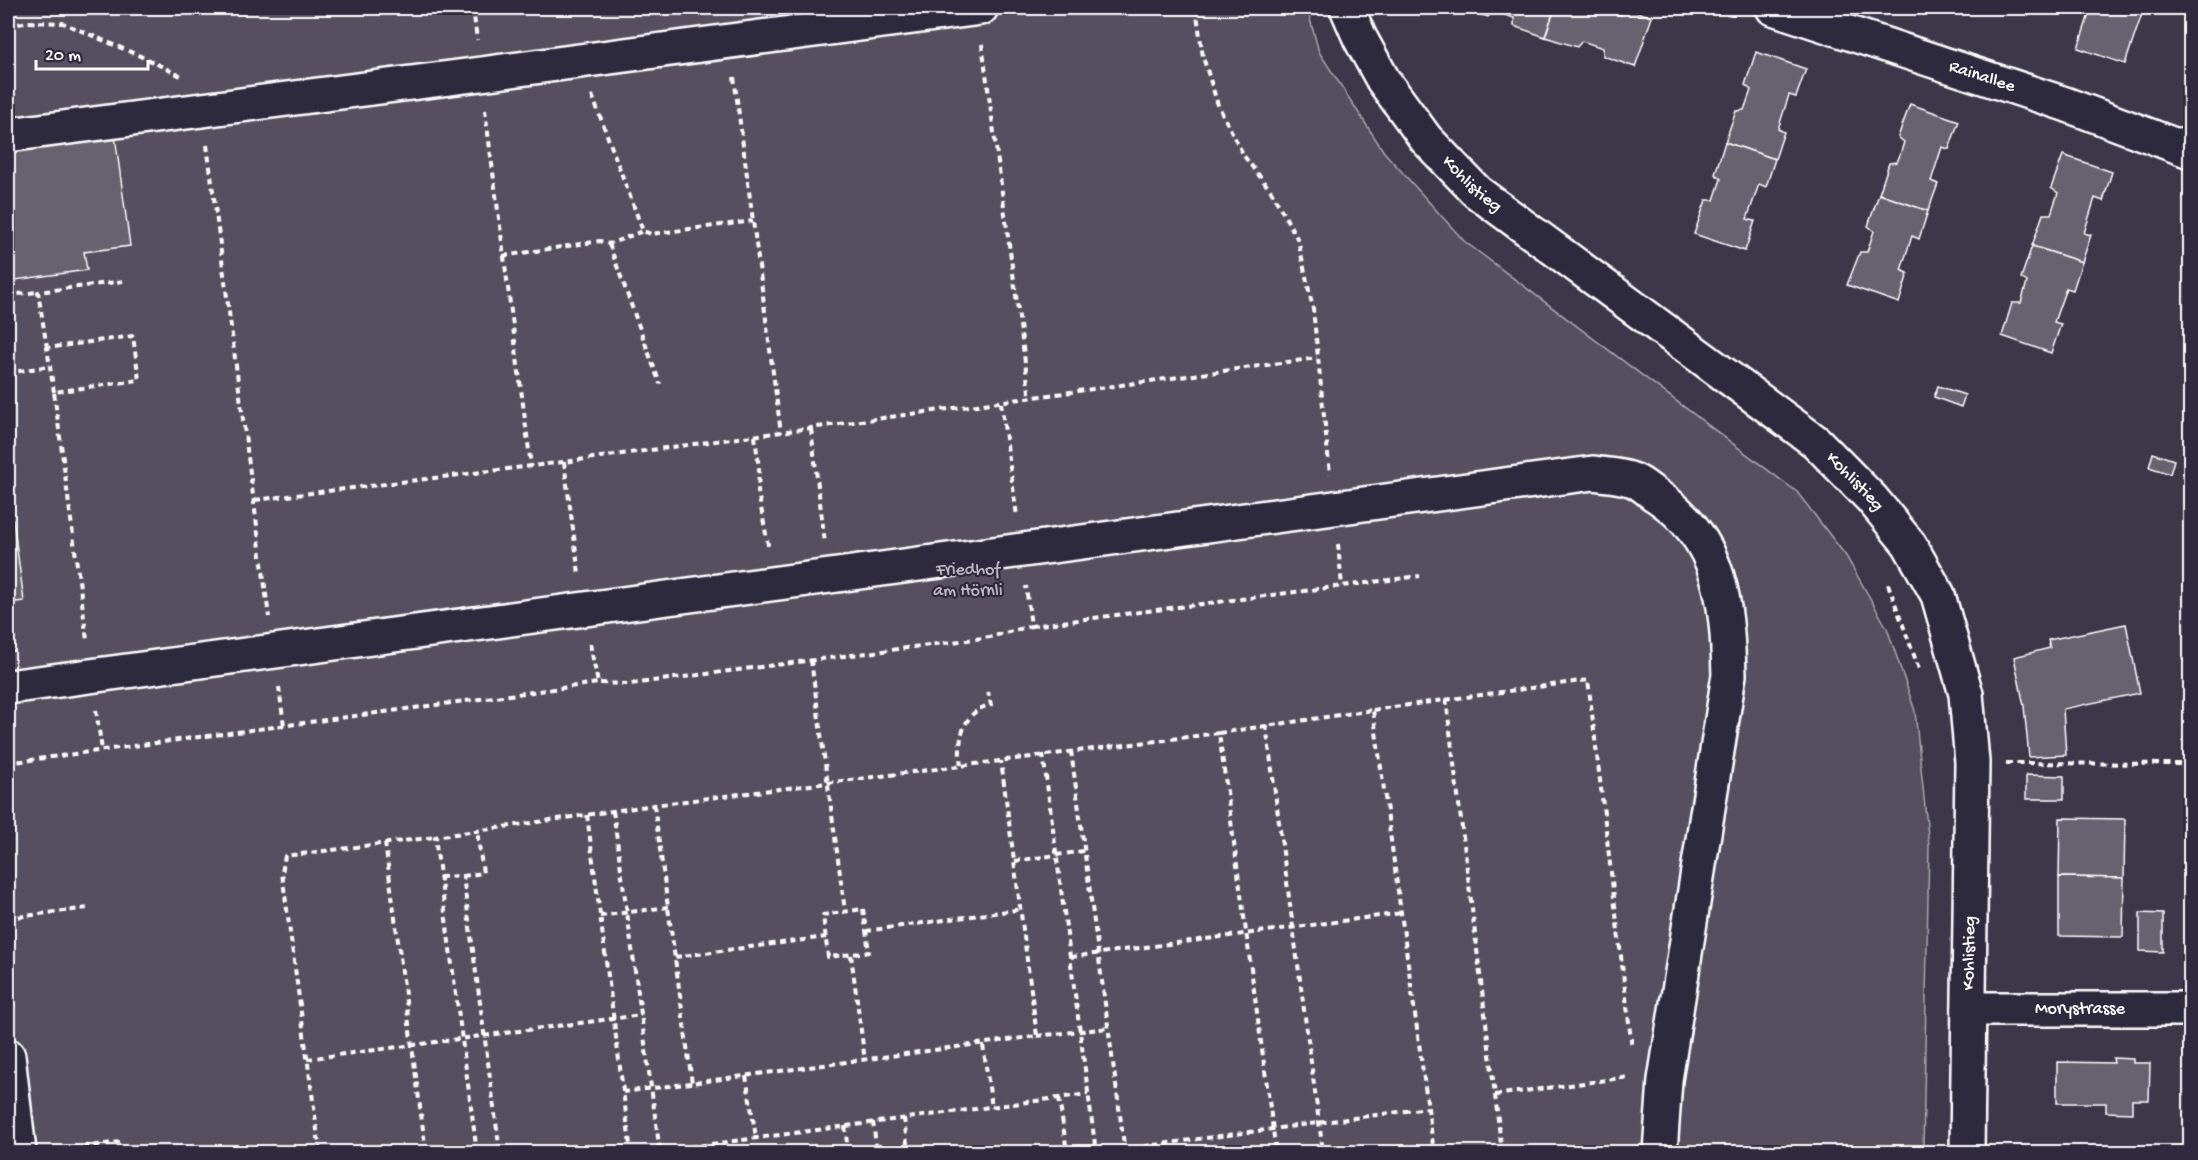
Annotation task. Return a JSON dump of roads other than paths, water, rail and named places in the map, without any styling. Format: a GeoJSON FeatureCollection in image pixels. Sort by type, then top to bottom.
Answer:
{"type":"FeatureCollection","features":[{"type":"Feature","properties":{"kind":"street"},"geometry":{"type":"LineString","coordinates":[[8,135],[481,75],[979,8]]}},
{"type":"Feature","properties":{"kind":"street","name":"Kohlistieg"},"geometry":{"type":"LineString","coordinates":[[1347,8],[1383,80],[1426,139],[1477,192],[1816,442],[1872,498],[1909,544],[1938,595],[1966,694],[1972,762],[1967,1152]]}},
{"type":"Feature","properties":{"kind":"street","name":"Rainallee"},"geometry":{"type":"LineString","coordinates":[[1773,8],[2065,104],[2190,151]]}},
{"type":"Feature","properties":{"kind":"street"},"geometry":{"type":"LineString","coordinates":[[8,687],[273,649],[1593,473],[1631,479],[1668,503],[1700,537],[1720,582],[1728,630],[1729,675],[1665,1080],[1660,1152]]}},
{"type":"Feature","properties":{"kind":"street","name":"Morystrasse"},"geometry":{"type":"LineString","coordinates":[[1969,1009],[2190,1010]]}},
{"type":"Feature","properties":{"kind":"street"},"geometry":{"type":"LineString","coordinates":[[8,1056],[20,1152]]}},
{"type":"Feature","properties":{"kind":"park label","name":"Friedhof am Hörnli"},"geometry":{"type":"Point","coordinates":[968,580]}}]}
